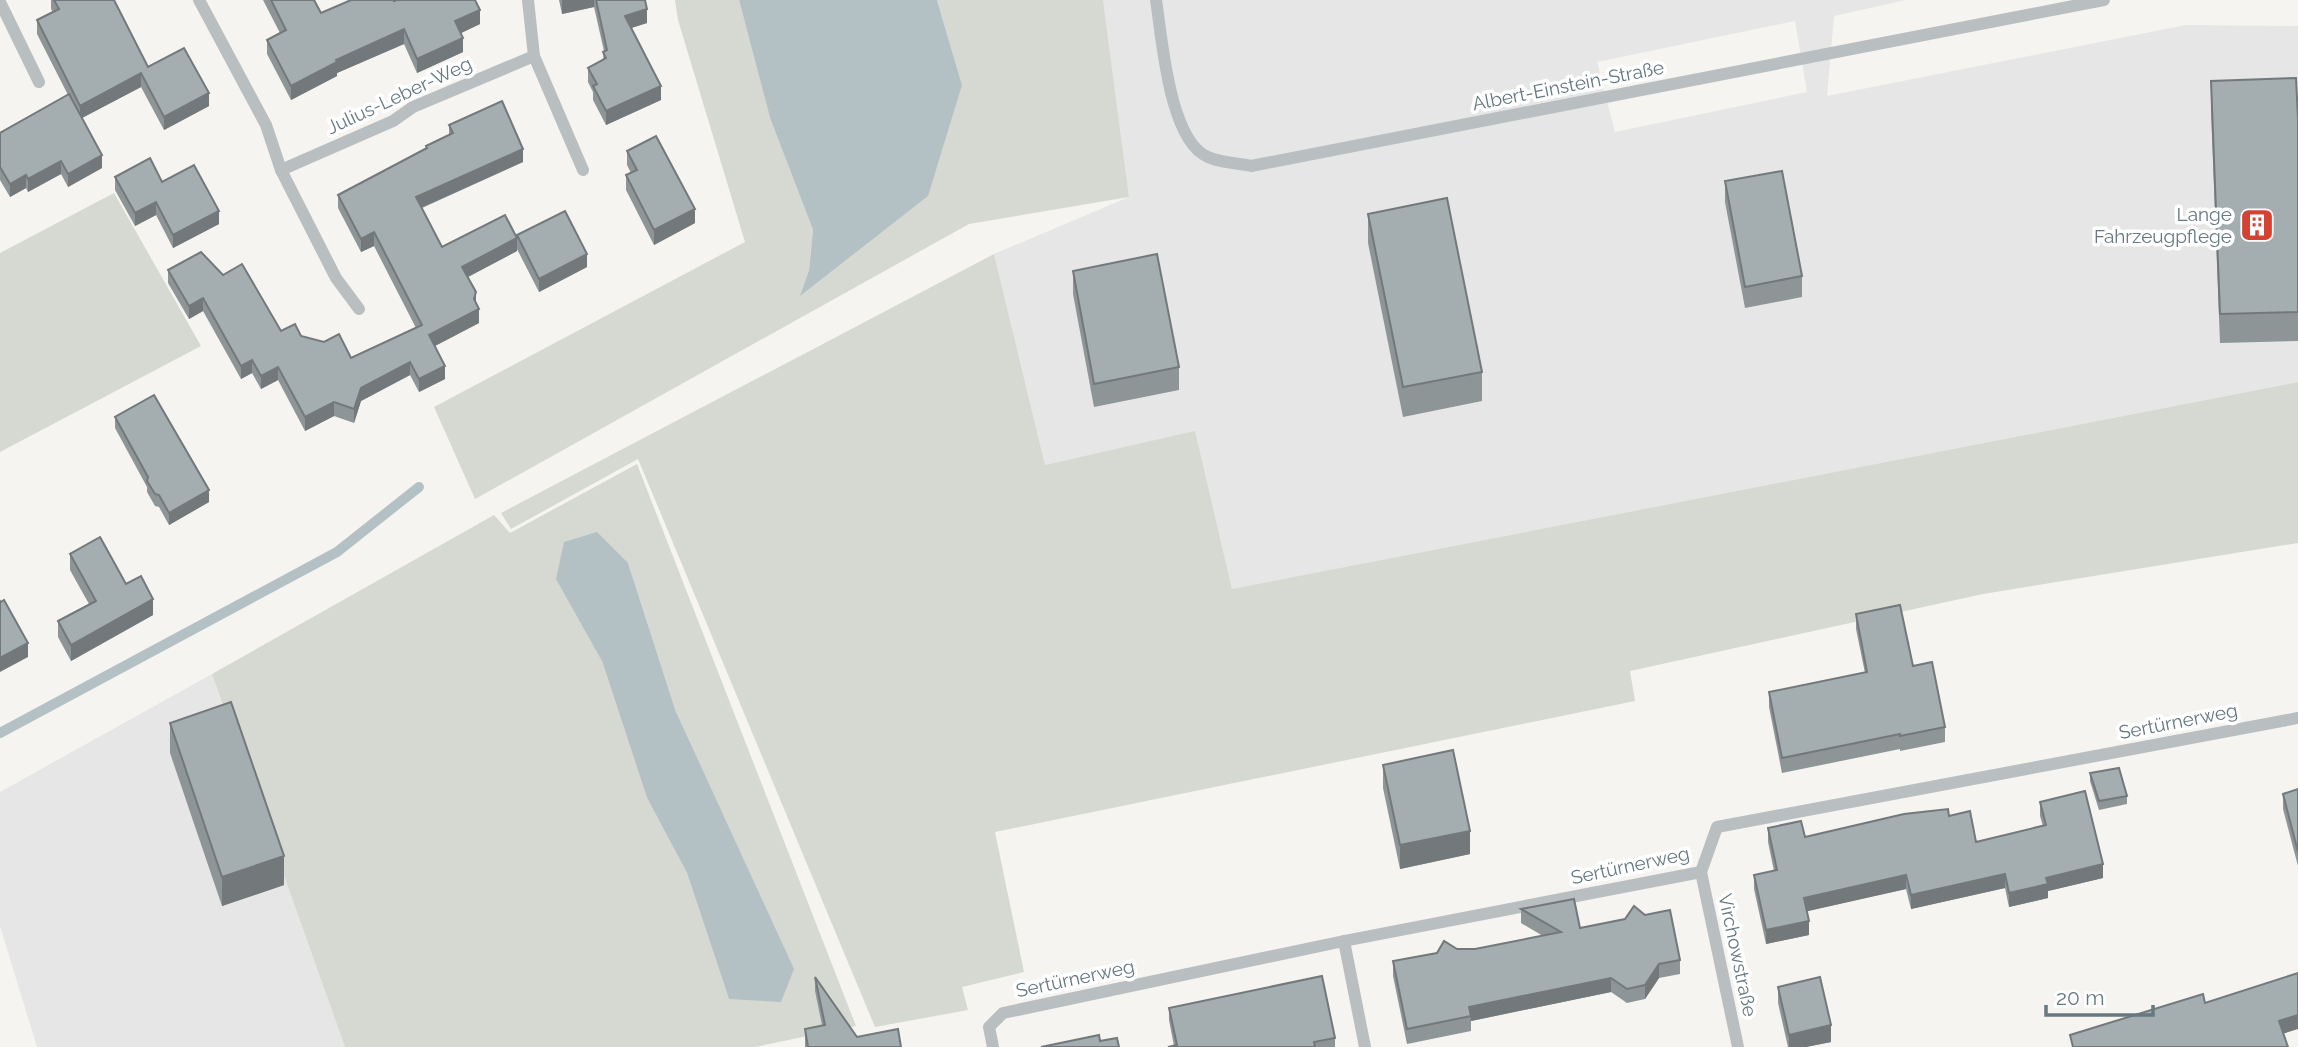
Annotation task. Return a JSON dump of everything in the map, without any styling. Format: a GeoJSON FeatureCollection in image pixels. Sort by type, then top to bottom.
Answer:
{"type":"FeatureCollection","features":[{"type":"Feature","properties":{"kind":"street"},"geometry":{"type":"LineString","coordinates":[[199,0],[266,125],[281,170],[336,278],[359,309]]}},
{"type":"Feature","properties":{"kind":"street"},"geometry":{"type":"LineString","coordinates":[[528,0],[534,56],[583,170]]}},
{"type":"Feature","properties":{"kind":"street","name":"Albert-Einstein-Straße"},"geometry":{"type":"LineString","coordinates":[[1156,0],[1172,104],[1191,143],[1207,157],[1251,166],[2104,0]]}},
{"type":"Feature","properties":{"kind":"street"},"geometry":{"type":"LineString","coordinates":[[0,2],[39,82]]}},
{"type":"Feature","properties":{"kind":"street","name":"Julius-Leber-Weg"},"geometry":{"type":"LineString","coordinates":[[281,170],[393,121],[413,107],[534,56]]}},
{"type":"Feature","properties":{"kind":"street","name":"Sertürnerweg"},"geometry":{"type":"LineString","coordinates":[[993,1047],[989,1027],[1003,1013],[1344,941],[1701,872],[1717,827],[2298,718]]}},
{"type":"Feature","properties":{"kind":"street","name":"Virchowstraße"},"geometry":{"type":"LineString","coordinates":[[1701,872],[1738,1047]]}},
{"type":"Feature","properties":{"kind":"street"},"geometry":{"type":"LineString","coordinates":[[1344,941],[1365,1047]]}},
{"type":"Feature","properties":{"kind":"shaded area"},"geometry":{"type":"Polygon","coordinates":[[[675,0],[739,0],[770,118],[813,230],[809,270],[801,294],[962,85],[937,0],[1103,0],[1129,197],[969,224],[475,499],[434,407],[745,242],[678,20],[675,0]]]}},
{"type":"Feature","properties":{"kind":"shaded area"},"geometry":{"type":"Polygon","coordinates":[[[739,0],[937,0],[962,85],[928,196],[800,296],[809,270],[813,230],[770,118],[739,0]]]}},
{"type":"Feature","properties":{"kind":"shaded area"},"geometry":{"type":"Polygon","coordinates":[[[1103,0],[1906,0],[1834,16],[1827,96],[2186,25],[2298,26],[2298,382],[1232,589],[1195,432],[1045,465],[994,254],[1129,197],[1103,0]],[[1795,21],[1597,62],[1615,132],[1807,92],[1795,21]]]}},
{"type":"Feature","properties":{"kind":"shaded area"},"geometry":{"type":"Polygon","coordinates":[[[114,193],[201,346],[0,452],[0,253],[114,193]]]}},
{"type":"Feature","properties":{"kind":"shaded area"},"geometry":{"type":"Polygon","coordinates":[[[994,254],[1045,465],[1195,431],[1232,589],[2298,382],[2298,543],[1983,594],[1630,671],[1635,701],[995,832],[1024,972],[962,987],[968,1010],[875,1027],[638,459],[511,529],[501,513],[994,254]]]}},
{"type":"Feature","properties":{"kind":"shaded area"},"geometry":{"type":"Polygon","coordinates":[[[637,464],[856,1026],[755,1047],[345,1047],[212,674],[494,515],[510,533],[637,464]],[[628,563],[602,661],[647,798],[687,873],[729,999],[676,712],[628,563]]]}},
{"type":"Feature","properties":{"kind":"shaded area"},"geometry":{"type":"Polygon","coordinates":[[[597,532],[628,563],[676,712],[794,969],[781,1002],[729,999],[687,873],[647,798],[602,661],[556,579],[564,542],[597,532]]]}},
{"type":"Feature","properties":{"kind":"shaded area"},"geometry":{"type":"Polygon","coordinates":[[[212,674],[345,1047],[37,1047],[0,926],[0,792],[212,674]]]}},
{"type":"Feature","properties":{"kind":"building"},"geometry":{"type":"Polygon","coordinates":[[[54,0],[114,0],[148,67],[184,48],[209,93],[164,117],[141,73],[80,106],[37,20],[59,9],[54,0]]]}},
{"type":"Feature","properties":{"kind":"building"},"geometry":{"type":"Polygon","coordinates":[[[271,0],[314,0],[321,13],[351,0],[475,0],[480,10],[455,21],[463,38],[417,59],[404,29],[336,60],[337,62],[291,86],[267,40],[286,30],[271,0]]]}},
{"type":"Feature","properties":{"kind":"building"},"geometry":{"type":"Polygon","coordinates":[[[596,0],[645,0],[647,9],[625,16],[661,86],[606,111],[593,86],[597,84],[588,68],[606,58],[603,52],[607,50],[596,0]]]}},
{"type":"Feature","properties":{"kind":"building","name":"Lange Fahrzeugpflege"},"geometry":{"type":"Polygon","coordinates":[[[2296,78],[2298,312],[2220,314],[2211,81],[2296,78]]]}},
{"type":"Feature","properties":{"kind":"building"},"geometry":{"type":"Polygon","coordinates":[[[69,94],[102,155],[68,174],[61,161],[28,179],[26,175],[10,184],[0,167],[0,133],[69,94]]]}},
{"type":"Feature","properties":{"kind":"building"},"geometry":{"type":"Polygon","coordinates":[[[502,101],[523,149],[416,197],[442,247],[505,215],[517,238],[462,267],[476,292],[474,299],[479,309],[429,335],[445,366],[419,379],[410,362],[361,388],[354,409],[334,402],[305,417],[278,367],[261,376],[252,360],[241,366],[203,298],[189,306],[168,270],[201,252],[223,275],[242,264],[281,331],[295,324],[301,336],[324,342],[339,334],[351,358],[422,325],[374,232],[361,239],[338,195],[453,133],[449,125],[502,101]]]}},
{"type":"Feature","properties":{"kind":"building"},"geometry":{"type":"Polygon","coordinates":[[[656,136],[695,209],[654,230],[626,175],[637,170],[627,151],[656,136]]]}},
{"type":"Feature","properties":{"kind":"building"},"geometry":{"type":"Polygon","coordinates":[[[150,158],[162,182],[194,165],[219,211],[173,235],[156,202],[135,213],[115,177],[150,158]]]}},
{"type":"Feature","properties":{"kind":"building"},"geometry":{"type":"Polygon","coordinates":[[[1782,171],[1802,276],[1745,287],[1725,181],[1782,171]]]}},
{"type":"Feature","properties":{"kind":"building"},"geometry":{"type":"Polygon","coordinates":[[[1447,198],[1482,372],[1403,387],[1368,214],[1447,198]]]}},
{"type":"Feature","properties":{"kind":"building"},"geometry":{"type":"Polygon","coordinates":[[[565,211],[587,254],[539,279],[517,235],[565,211]]]}},
{"type":"Feature","properties":{"kind":"building"},"geometry":{"type":"Polygon","coordinates":[[[1157,254],[1179,367],[1094,384],[1073,271],[1157,254]]]}},
{"type":"Feature","properties":{"kind":"building"},"geometry":{"type":"Polygon","coordinates":[[[154,395],[209,490],[169,513],[147,481],[148,477],[115,417],[154,395]]]}},
{"type":"Feature","properties":{"kind":"building"},"geometry":{"type":"Polygon","coordinates":[[[100,537],[126,584],[141,576],[153,599],[71,645],[58,621],[96,601],[70,554],[100,537]]]}},
{"type":"Feature","properties":{"kind":"building"},"geometry":{"type":"Polygon","coordinates":[[[4,600],[28,643],[0,658],[0,601],[4,600]]]}},
{"type":"Feature","properties":{"kind":"building"},"geometry":{"type":"Polygon","coordinates":[[[1900,605],[1913,666],[1932,662],[1945,727],[1782,758],[1769,692],[1867,672],[1856,614],[1900,605]]]}},
{"type":"Feature","properties":{"kind":"building"},"geometry":{"type":"Polygon","coordinates":[[[231,702],[284,856],[222,877],[170,723],[231,702]]]}},
{"type":"Feature","properties":{"kind":"building"},"geometry":{"type":"Polygon","coordinates":[[[1453,750],[1470,831],[1400,845],[1383,765],[1453,750]]]}},
{"type":"Feature","properties":{"kind":"building"},"geometry":{"type":"Polygon","coordinates":[[[2119,768],[2127,796],[2099,801],[2090,773],[2119,768]]]}},
{"type":"Feature","properties":{"kind":"building"},"geometry":{"type":"Polygon","coordinates":[[[2298,789],[2298,852],[2283,794],[2298,789]]]}},
{"type":"Feature","properties":{"kind":"building"},"geometry":{"type":"Polygon","coordinates":[[[2085,791],[2103,864],[2046,878],[2048,884],[2009,893],[2005,874],[1911,895],[1906,875],[1804,898],[1809,921],[1766,930],[1754,875],[1777,870],[1768,828],[1801,821],[1805,837],[1904,814],[1948,809],[1949,816],[1970,811],[1976,842],[2046,825],[2040,802],[2085,791]]]}},
{"type":"Feature","properties":{"kind":"building"},"geometry":{"type":"Polygon","coordinates":[[[1574,899],[1580,928],[1625,919],[1634,906],[1645,915],[1670,910],[1680,960],[1659,964],[1645,985],[1627,989],[1611,978],[1469,1007],[1471,1016],[1407,1029],[1393,961],[1437,953],[1444,941],[1457,949],[1475,949],[1561,932],[1521,909],[1574,899]]]}},
{"type":"Feature","properties":{"kind":"building"},"geometry":{"type":"Polygon","coordinates":[[[2298,973],[2298,1015],[2279,1021],[2288,1047],[2073,1047],[2070,1035],[2203,994],[2205,1003],[2298,973]]]}},
{"type":"Feature","properties":{"kind":"building"},"geometry":{"type":"Polygon","coordinates":[[[1322,976],[1335,1038],[1314,1042],[1315,1047],[1168,1047],[1177,1045],[1169,1008],[1322,976]]]}},
{"type":"Feature","properties":{"kind":"building"},"geometry":{"type":"Polygon","coordinates":[[[815,977],[857,1037],[898,1029],[901,1047],[808,1047],[805,1029],[825,1025],[815,977]]]}},
{"type":"Feature","properties":{"kind":"building"},"geometry":{"type":"Polygon","coordinates":[[[1820,977],[1831,1025],[1789,1035],[1778,987],[1820,977]]]}},
{"type":"Feature","properties":{"kind":"building"},"geometry":{"type":"Polygon","coordinates":[[[1099,1035],[1100,1041],[1117,1038],[1119,1047],[1041,1047],[1099,1035]]]}},
{"type":"Feature","properties":{"kind":"waterway"},"geometry":{"type":"LineString","coordinates":[[0,733],[337,552],[419,487]]}},
{"type":"Feature","properties":{"kind":"place","name":"Lange Fahrzeugpflege"},"geometry":{"type":"Point","coordinates":[2257,225]}}]}
